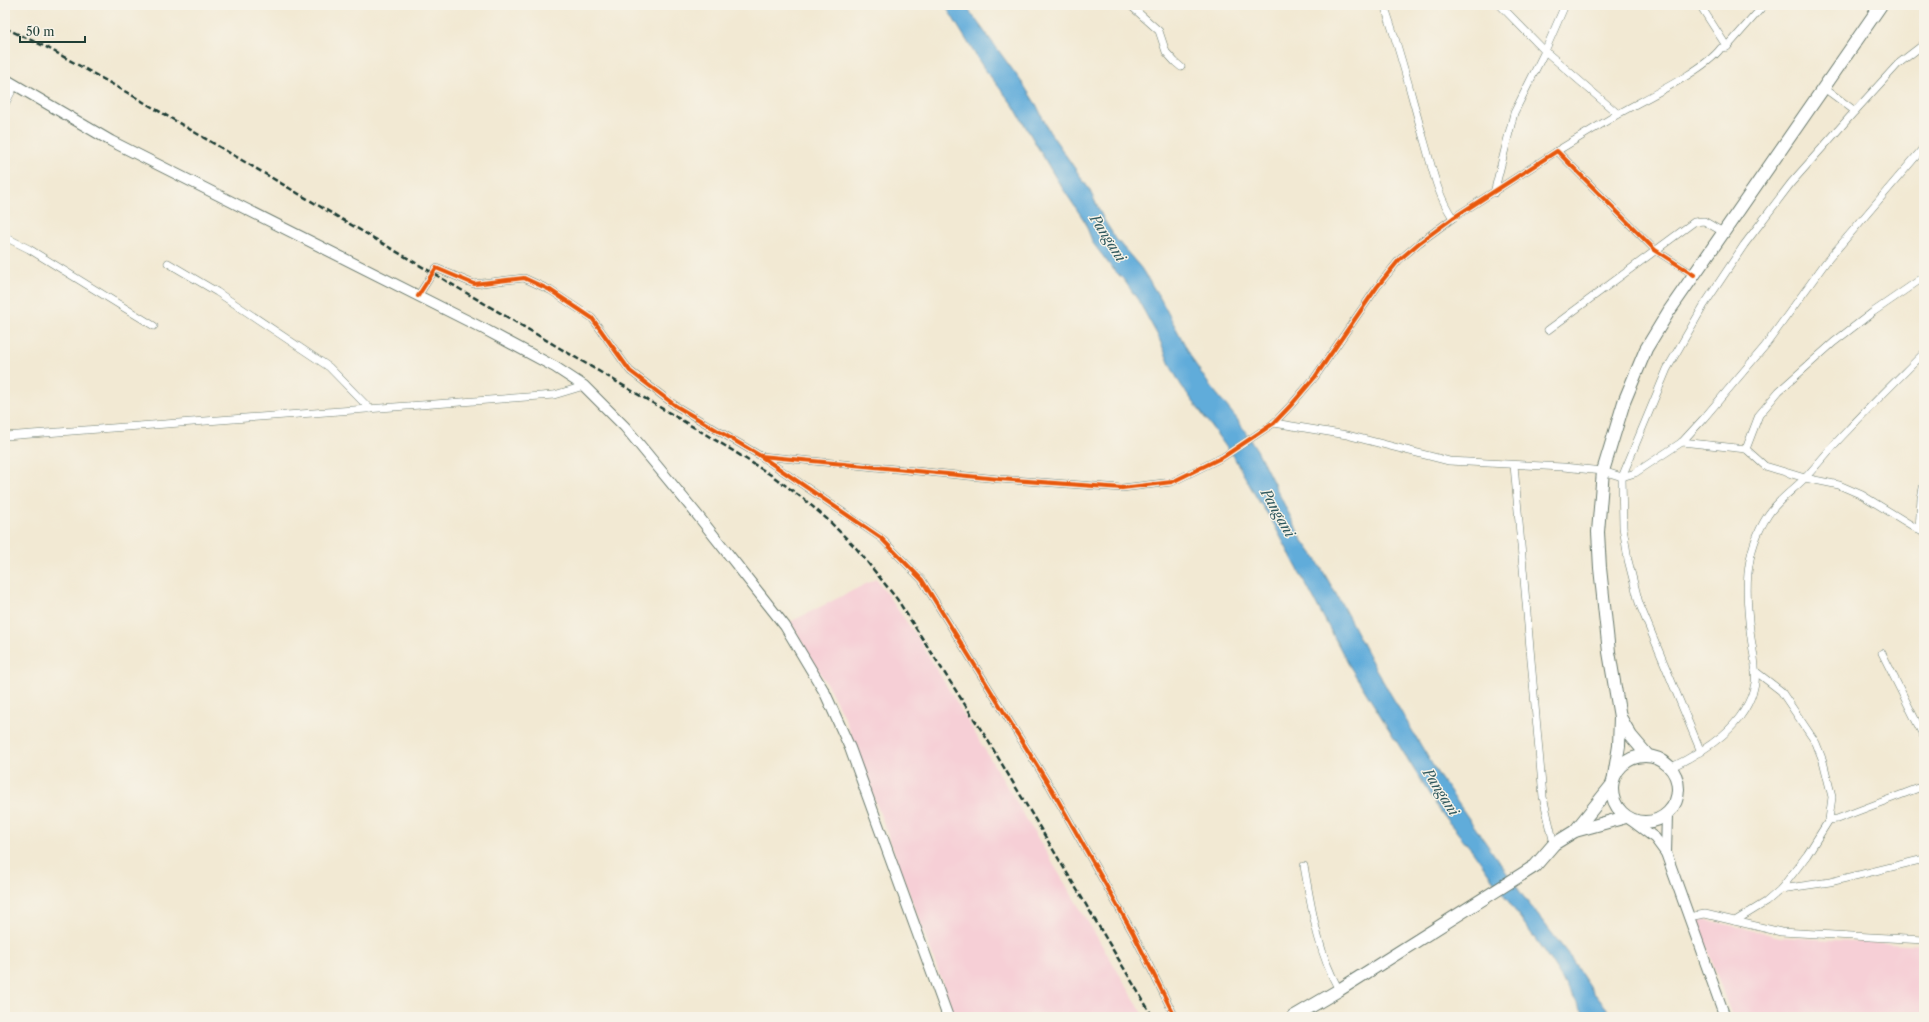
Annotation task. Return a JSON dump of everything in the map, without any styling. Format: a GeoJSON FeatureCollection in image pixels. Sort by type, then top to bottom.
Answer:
{"type":"FeatureCollection","features":[{"type":"Feature","properties":{"kind":"highway"},"geometry":{"type":"LineString","coordinates":[[1293,1017],[1339,990],[1535,866],[1554,844],[1575,830],[1613,781],[1619,767],[1627,760],[1648,756],[1660,760],[1670,768],[1676,779],[1678,792],[1675,804],[1667,814],[1656,821],[1644,823],[1629,818],[1615,804],[1613,781],[1619,746],[1620,717],[1609,652],[1600,568],[1598,532],[1603,471],[1624,402],[1646,349],[1669,310],[1881,5]]}},
{"type":"Feature","properties":{"kind":"highway"},"geometry":{"type":"LineString","coordinates":[[1620,717],[1630,736],[1648,756]]}},
{"type":"Feature","properties":{"kind":"highway"},"geometry":{"type":"LineString","coordinates":[[1575,830],[1629,818]]}},
{"type":"Feature","properties":{"kind":"main road"},"geometry":{"type":"LineString","coordinates":[[5,79],[111,141],[418,296],[555,367],[584,386],[625,427],[699,517],[785,626],[825,693],[850,748],[948,1017]]}},
{"type":"Feature","properties":{"kind":"main road"},"geometry":{"type":"LineString","coordinates":[[1666,853],[1667,814]]}},
{"type":"Feature","properties":{"kind":"main road"},"geometry":{"type":"LineString","coordinates":[[1629,818],[1655,838],[1666,853],[1725,1017]]}},
{"type":"Feature","properties":{"kind":"street"},"geometry":{"type":"LineString","coordinates":[[1130,5],[1159,31],[1166,52],[1181,67]]}},
{"type":"Feature","properties":{"kind":"street"},"geometry":{"type":"LineString","coordinates":[[1384,5],[1403,63],[1437,186],[1444,206],[1453,218]]}},
{"type":"Feature","properties":{"kind":"street"},"geometry":{"type":"LineString","coordinates":[[1500,5],[1546,51],[1618,114]]}},
{"type":"Feature","properties":{"kind":"street"},"geometry":{"type":"LineString","coordinates":[[1494,193],[1514,113],[1546,51],[1565,5]]}},
{"type":"Feature","properties":{"kind":"street"},"geometry":{"type":"LineString","coordinates":[[1700,5],[1727,47]]}},
{"type":"Feature","properties":{"kind":"street"},"geometry":{"type":"LineString","coordinates":[[759,455],[999,479],[1122,488],[1172,482],[1223,457],[1274,422],[1315,377],[1377,287],[1399,260],[1419,242],[1453,218],[1557,151],[1618,114],[1696,70],[1716,56],[1721,48],[1727,47],[1764,5]]}},
{"type":"Feature","properties":{"kind":"street"},"geometry":{"type":"LineString","coordinates":[[1701,752],[1639,603],[1628,560],[1623,527],[1622,477],[1667,369],[1704,305],[1744,245],[1791,183],[1855,110],[1898,64],[1924,44]]}},
{"type":"Feature","properties":{"kind":"street"},"geometry":{"type":"LineString","coordinates":[[5,104],[16,85]]}},
{"type":"Feature","properties":{"kind":"street"},"geometry":{"type":"LineString","coordinates":[[1824,88],[1855,110]]}},
{"type":"Feature","properties":{"kind":"street"},"geometry":{"type":"LineString","coordinates":[[1274,422],[1347,435],[1449,461],[1514,464],[1603,471],[1622,477],[1635,473],[1648,466],[1682,442],[1704,418],[1765,346],[1826,262],[1924,147]]}},
{"type":"Feature","properties":{"kind":"street"},"geometry":{"type":"LineString","coordinates":[[1557,151],[1655,250],[1694,275]]}},
{"type":"Feature","properties":{"kind":"street"},"geometry":{"type":"LineString","coordinates":[[1548,330],[1694,222],[1704,221],[1723,232]]}},
{"type":"Feature","properties":{"kind":"street"},"geometry":{"type":"LineString","coordinates":[[5,237],[29,249],[154,326]]}},
{"type":"Feature","properties":{"kind":"street"},"geometry":{"type":"LineString","coordinates":[[168,263],[217,292],[329,367],[370,408]]}},
{"type":"Feature","properties":{"kind":"street"},"geometry":{"type":"LineString","coordinates":[[418,296],[436,268],[474,284],[524,278],[550,290],[592,318],[630,371],[676,406],[759,455],[881,538],[922,580],[1051,788],[1133,933],[1175,1017]]}},
{"type":"Feature","properties":{"kind":"street"},"geometry":{"type":"LineString","coordinates":[[1746,449],[1760,415],[1779,391],[1834,342],[1873,312],[1924,277]]}},
{"type":"Feature","properties":{"kind":"street"},"geometry":{"type":"LineString","coordinates":[[1670,768],[1701,752],[1722,736],[1744,709],[1754,683],[1755,671],[1746,608],[1747,574],[1752,548],[1769,514],[1847,430],[1924,353]]}},
{"type":"Feature","properties":{"kind":"street"},"geometry":{"type":"LineString","coordinates":[[5,436],[554,395],[584,386]]}},
{"type":"Feature","properties":{"kind":"street"},"geometry":{"type":"LineString","coordinates":[[1682,442],[1746,449],[1765,466],[1804,478],[1839,485],[1862,495],[1922,532]]}},
{"type":"Feature","properties":{"kind":"street"},"geometry":{"type":"LineString","coordinates":[[1514,464],[1543,797],[1554,844]]}},
{"type":"Feature","properties":{"kind":"street"},"geometry":{"type":"LineString","coordinates":[[1922,532],[1921,498],[1924,483]]}},
{"type":"Feature","properties":{"kind":"street"},"geometry":{"type":"LineString","coordinates":[[1882,653],[1924,738]]}},
{"type":"Feature","properties":{"kind":"street"},"geometry":{"type":"LineString","coordinates":[[1735,921],[1766,902],[1781,889],[1807,855],[1829,820],[1832,797],[1823,761],[1816,743],[1781,691],[1755,671]]}},
{"type":"Feature","properties":{"kind":"street"},"geometry":{"type":"LineString","coordinates":[[1829,820],[1837,819],[1924,786]]}},
{"type":"Feature","properties":{"kind":"street"},"geometry":{"type":"LineString","coordinates":[[1781,889],[1830,882],[1924,859]]}},
{"type":"Feature","properties":{"kind":"street"},"geometry":{"type":"LineString","coordinates":[[1304,866],[1321,950],[1328,969],[1339,990]]}},
{"type":"Feature","properties":{"kind":"street"},"geometry":{"type":"LineString","coordinates":[[1688,916],[1705,914],[1781,932],[1924,940]]}},
{"type":"Feature","properties":{"kind":"shaded area"},"geometry":{"type":"Polygon","coordinates":[[[876,579],[918,638],[1145,1017],[955,1017],[845,719],[830,690],[790,622],[876,579]]]}},
{"type":"Feature","properties":{"kind":"shaded area"},"geometry":{"type":"Polygon","coordinates":[[[1704,919],[1780,937],[1924,945],[1924,1017],[1732,1017],[1697,920],[1704,919]]]}},
{"type":"Feature","properties":{"kind":"water","name":"Pangani"},"geometry":{"type":"Polygon","coordinates":[[[945,5],[965,5],[1023,84],[1037,106],[1049,131],[1089,189],[1104,220],[1116,239],[1141,268],[1160,298],[1194,362],[1208,383],[1237,419],[1257,450],[1301,538],[1316,559],[1374,666],[1439,776],[1523,896],[1568,954],[1594,993],[1614,1017],[1586,1017],[1548,957],[1472,850],[1441,813],[1349,665],[1271,519],[1258,500],[1235,459],[1181,385],[1171,367],[1158,336],[1138,300],[1124,280],[1112,268],[1093,243],[1084,220],[1057,180],[1013,105],[983,67],[945,5]]]}},
{"type":"Feature","properties":{"kind":"railway"},"geometry":{"type":"LineString","coordinates":[[5,28],[48,48],[135,97],[727,447],[774,477],[805,500],[827,519],[856,548],[897,599],[987,739],[1153,1017]]}},
{"type":"Feature","properties":{"kind":"cycle path"},"geometry":{"type":"LineString","coordinates":[[761,456],[999,479],[1122,488],[1172,482],[1223,457],[1274,423],[1315,377],[1377,287],[1399,260],[1453,218],[1557,151],[1655,250],[1694,275]]}},
{"type":"Feature","properties":{"kind":"cycle path"},"geometry":{"type":"LineString","coordinates":[[418,296],[436,268],[474,284],[524,278],[550,290],[592,318],[630,371],[676,406],[759,455],[881,538],[922,580],[1051,788],[1133,933],[1175,1017]]}}]}
